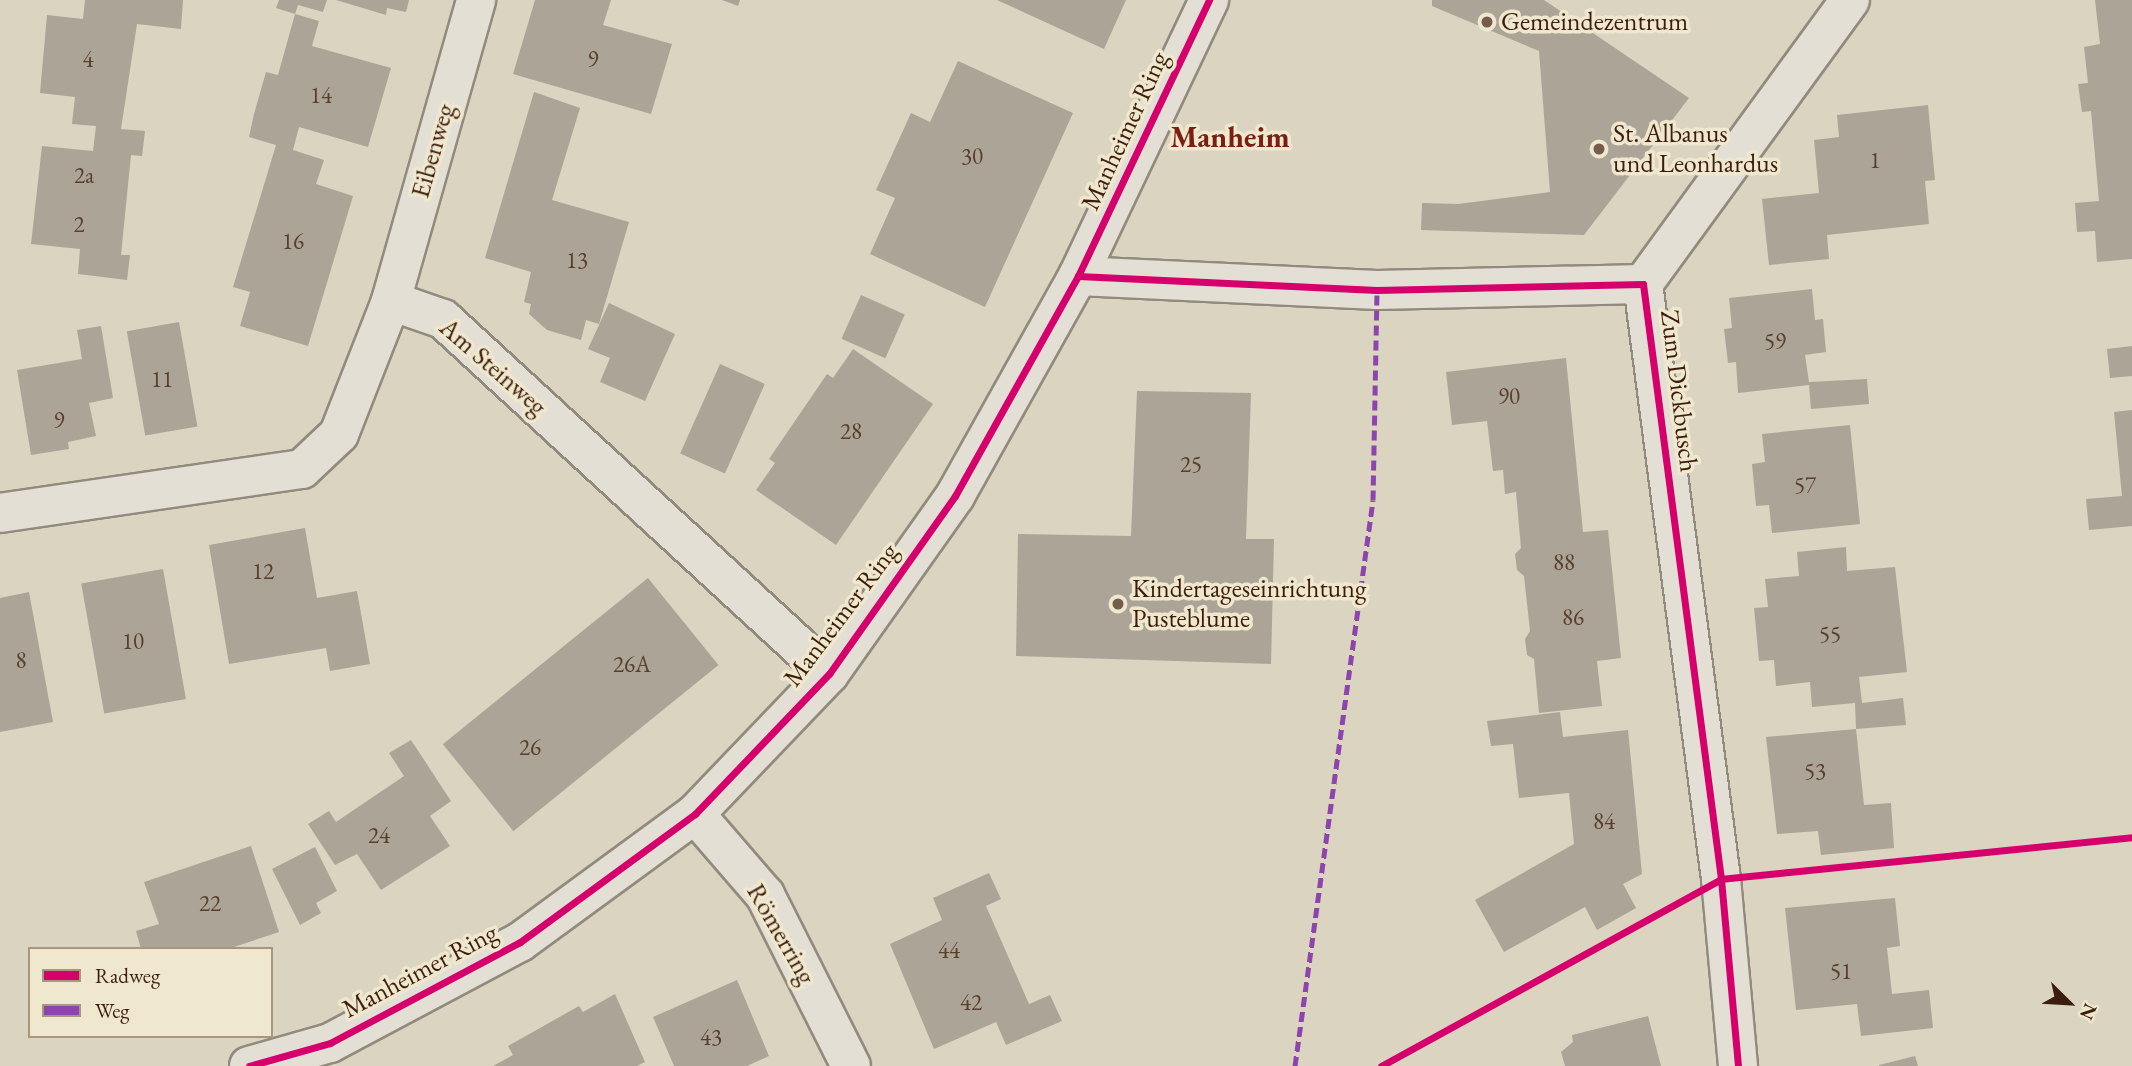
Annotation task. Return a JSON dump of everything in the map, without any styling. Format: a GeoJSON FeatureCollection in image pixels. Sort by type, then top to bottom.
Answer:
{"type":"FeatureCollection","features":[{"type":"Feature","properties":{"kind":"street","name":"Eibenweg"},"geometry":{"type":"LineString","coordinates":[[391,301],[476,0]]}},
{"type":"Feature","properties":{"kind":"street","name":"Manheimer Ring"},"geometry":{"type":"LineString","coordinates":[[250,1066],[330,1042],[520,942],[695,814],[829,674],[955,496],[1078,276],[1209,0]]}},
{"type":"Feature","properties":{"kind":"street"},"geometry":{"type":"LineString","coordinates":[[1643,284],[1850,0]]}},
{"type":"Feature","properties":{"kind":"street","name":"Zum Dickbusch"},"geometry":{"type":"LineString","coordinates":[[1078,276],[1377,290],[1643,284],[1721,879],[1738,1066]]}},
{"type":"Feature","properties":{"kind":"street"},"geometry":{"type":"LineString","coordinates":[[0,513],[302,469],[339,433],[391,301]]}},
{"type":"Feature","properties":{"kind":"street","name":"Am Steinweg"},"geometry":{"type":"LineString","coordinates":[[391,301],[443,319],[829,674]]}},
{"type":"Feature","properties":{"kind":"street","name":"Römerring"},"geometry":{"type":"LineString","coordinates":[[695,814],[765,895],[851,1066]]}},
{"type":"Feature","properties":{"kind":"building"},"geometry":{"type":"Polygon","coordinates":[[[85,0],[183,0],[181,29],[137,24],[121,129],[145,131],[142,156],[131,155],[121,255],[130,255],[127,280],[78,274],[80,249],[31,244],[42,146],[93,151],[96,126],[72,124],[75,97],[40,93],[47,15],[83,19],[85,0]]]}},
{"type":"Feature","properties":{"kind":"building"},"geometry":{"type":"Polygon","coordinates":[[[279,0],[327,0],[323,12],[298,5],[295,14],[276,8],[279,0]]]}},
{"type":"Feature","properties":{"kind":"building"},"geometry":{"type":"Polygon","coordinates":[[[336,0],[409,0],[406,12],[387,8],[386,15],[336,0]]]}},
{"type":"Feature","properties":{"kind":"building"},"geometry":{"type":"Polygon","coordinates":[[[535,0],[611,0],[603,25],[672,44],[651,114],[513,74],[535,0]]]}},
{"type":"Feature","properties":{"kind":"building"},"geometry":{"type":"Polygon","coordinates":[[[722,0],[740,0],[738,6],[722,0]]]}},
{"type":"Feature","properties":{"kind":"building"},"geometry":{"type":"Polygon","coordinates":[[[997,0],[1126,0],[1104,49],[997,0]]]}},
{"type":"Feature","properties":{"kind":"building"},"geometry":{"type":"Polygon","coordinates":[[[1432,0],[1544,0],[1689,98],[1584,235],[1421,230],[1422,203],[1458,204],[1550,192],[1539,51],[1432,6],[1432,0]]]}},
{"type":"Feature","properties":{"kind":"building"},"geometry":{"type":"Polygon","coordinates":[[[2095,0],[2132,0],[2132,259],[2097,262],[2095,231],[2077,232],[2075,203],[2099,201],[2091,111],[2082,112],[2078,84],[2088,83],[2084,47],[2100,44],[2095,0]]]}},
{"type":"Feature","properties":{"kind":"building"},"geometry":{"type":"Polygon","coordinates":[[[295,14],[319,21],[312,46],[391,68],[368,147],[299,127],[293,150],[324,160],[316,184],[353,196],[308,346],[240,326],[250,292],[233,287],[276,145],[249,137],[254,114],[266,72],[278,75],[295,14]]]}},
{"type":"Feature","properties":{"kind":"building"},"geometry":{"type":"Polygon","coordinates":[[[958,61],[1073,113],[985,307],[870,254],[895,198],[876,190],[911,113],[930,122],[958,61]]]}},
{"type":"Feature","properties":{"kind":"building"},"geometry":{"type":"Polygon","coordinates":[[[534,92],[580,108],[552,200],[629,222],[599,324],[586,320],[581,340],[547,330],[529,314],[531,304],[524,302],[531,272],[485,258],[534,92]]]}},
{"type":"Feature","properties":{"kind":"building"},"geometry":{"type":"Polygon","coordinates":[[[1928,105],[1935,180],[1925,181],[1929,224],[1827,235],[1829,259],[1769,265],[1762,199],[1819,193],[1814,140],[1839,137],[1837,115],[1928,105]]]}},
{"type":"Feature","properties":{"kind":"building"},"geometry":{"type":"Polygon","coordinates":[[[1812,289],[1815,320],[1823,319],[1826,352],[1805,355],[1809,382],[1867,379],[1869,404],[1811,409],[1809,385],[1738,393],[1736,362],[1728,363],[1724,329],[1732,328],[1729,298],[1812,289]]]}},
{"type":"Feature","properties":{"kind":"building"},"geometry":{"type":"Polygon","coordinates":[[[861,295],[905,315],[885,358],[841,339],[861,295]]]}},
{"type":"Feature","properties":{"kind":"building"},"geometry":{"type":"Polygon","coordinates":[[[609,303],[675,334],[645,401],[600,382],[610,358],[588,349],[609,303]]]}},
{"type":"Feature","properties":{"kind":"building"},"geometry":{"type":"Polygon","coordinates":[[[179,322],[197,426],[145,436],[127,331],[179,322]]]}},
{"type":"Feature","properties":{"kind":"building"},"geometry":{"type":"Polygon","coordinates":[[[101,326],[113,398],[89,403],[96,436],[68,442],[69,449],[31,455],[17,370],[82,359],[77,330],[101,326]]]}},
{"type":"Feature","properties":{"kind":"building"},"geometry":{"type":"Polygon","coordinates":[[[2132,346],[2132,376],[2110,378],[2107,349],[2132,346]]]}},
{"type":"Feature","properties":{"kind":"building"},"geometry":{"type":"Polygon","coordinates":[[[853,349],[933,404],[836,545],[756,490],[775,463],[769,459],[827,374],[833,378],[853,349]]]}},
{"type":"Feature","properties":{"kind":"building"},"geometry":{"type":"Polygon","coordinates":[[[1566,358],[1583,532],[1608,530],[1621,658],[1597,661],[1602,706],[1539,713],[1534,659],[1527,655],[1525,639],[1530,631],[1524,576],[1517,570],[1515,554],[1521,548],[1516,492],[1505,494],[1503,470],[1493,471],[1487,421],[1452,425],[1446,372],[1566,358]]]}},
{"type":"Feature","properties":{"kind":"building"},"geometry":{"type":"Polygon","coordinates":[[[720,364],[765,384],[725,473],[680,454],[720,364]]]}},
{"type":"Feature","properties":{"kind":"building"},"geometry":{"type":"Polygon","coordinates":[[[1137,391],[1251,393],[1246,539],[1274,539],[1271,664],[1016,656],[1018,534],[1131,536],[1137,391]]]}},
{"type":"Feature","properties":{"kind":"building"},"geometry":{"type":"Polygon","coordinates":[[[2132,410],[2132,526],[2089,530],[2086,499],[2122,496],[2114,412],[2132,410]]]}},
{"type":"Feature","properties":{"kind":"building"},"geometry":{"type":"Polygon","coordinates":[[[1850,425],[1860,524],[1772,533],[1769,505],[1756,506],[1752,464],[1765,462],[1762,434],[1850,425]]]}},
{"type":"Feature","properties":{"kind":"building"},"geometry":{"type":"Polygon","coordinates":[[[305,528],[317,598],[357,591],[370,664],[330,671],[326,648],[229,664],[209,545],[305,528]]]}},
{"type":"Feature","properties":{"kind":"building"},"geometry":{"type":"Polygon","coordinates":[[[1846,547],[1847,571],[1895,567],[1907,672],[1859,677],[1862,703],[1903,698],[1906,725],[1856,729],[1855,703],[1812,707],[1810,682],[1776,686],[1774,660],[1759,661],[1754,608],[1768,607],[1765,579],[1799,576],[1797,552],[1846,547]]]}},
{"type":"Feature","properties":{"kind":"building"},"geometry":{"type":"Polygon","coordinates":[[[163,569],[186,699],[104,713],[81,583],[163,569]]]}},
{"type":"Feature","properties":{"kind":"building"},"geometry":{"type":"Polygon","coordinates":[[[648,578],[718,665],[513,831],[443,744],[648,578]]]}},
{"type":"Feature","properties":{"kind":"building"},"geometry":{"type":"Polygon","coordinates":[[[29,592],[53,722],[0,732],[0,598],[29,592]]]}},
{"type":"Feature","properties":{"kind":"building"},"geometry":{"type":"Polygon","coordinates":[[[1560,712],[1563,737],[1628,730],[1642,874],[1623,884],[1636,908],[1597,930],[1585,907],[1504,952],[1475,900],[1574,844],[1569,793],[1519,798],[1513,744],[1491,746],[1487,721],[1560,712]]]}},
{"type":"Feature","properties":{"kind":"building"},"geometry":{"type":"Polygon","coordinates":[[[1856,729],[1864,805],[1891,803],[1894,848],[1821,855],[1818,831],[1777,834],[1766,737],[1856,729]]]}},
{"type":"Feature","properties":{"kind":"building"},"geometry":{"type":"Polygon","coordinates":[[[411,740],[451,801],[430,816],[450,846],[381,890],[357,854],[335,865],[308,824],[329,811],[336,822],[404,776],[389,753],[411,740]]]}},
{"type":"Feature","properties":{"kind":"building"},"geometry":{"type":"Polygon","coordinates":[[[251,846],[279,932],[234,947],[140,947],[136,931],[159,924],[144,882],[251,846]]]}},
{"type":"Feature","properties":{"kind":"building"},"geometry":{"type":"Polygon","coordinates":[[[315,847],[337,891],[316,903],[321,913],[300,925],[272,869],[315,847]]]}},
{"type":"Feature","properties":{"kind":"building"},"geometry":{"type":"Polygon","coordinates":[[[989,873],[1001,899],[986,906],[1029,1004],[1050,995],[1062,1021],[1006,1045],[996,1022],[934,1049],[890,944],[942,920],[933,898],[989,873]]]}},
{"type":"Feature","properties":{"kind":"building"},"geometry":{"type":"Polygon","coordinates":[[[1895,898],[1900,946],[1887,948],[1892,994],[1929,990],[1933,1028],[1861,1036],[1857,1004],[1796,1010],[1785,908],[1895,898]]]}},
{"type":"Feature","properties":{"kind":"building"},"geometry":{"type":"Polygon","coordinates":[[[737,980],[769,1056],[747,1066],[674,1066],[653,1017],[737,980]]]}},
{"type":"Feature","properties":{"kind":"building"},"geometry":{"type":"Polygon","coordinates":[[[615,994],[645,1062],[637,1066],[493,1066],[513,1055],[508,1046],[579,1006],[583,1012],[615,994]]]}},
{"type":"Feature","properties":{"kind":"building"},"geometry":{"type":"Polygon","coordinates":[[[1648,1016],[1661,1066],[1565,1066],[1561,1052],[1573,1042],[1572,1035],[1648,1016]]]}},
{"type":"Feature","properties":{"kind":"building"},"geometry":{"type":"Polygon","coordinates":[[[1915,1056],[1918,1066],[1879,1066],[1879,1065],[1915,1056]]]}},
{"type":"Feature","properties":{"kind":"marked path"},"geometry":{"type":"LineString","coordinates":[[1295,1066],[1373,500],[1377,290]]}},
{"type":"Feature","properties":{"kind":"cycle path"},"geometry":{"type":"LineString","coordinates":[[249,1066],[330,1043],[520,942],[695,814],[829,674],[955,496],[1078,276],[1209,0]]}},
{"type":"Feature","properties":{"kind":"cycle path"},"geometry":{"type":"LineString","coordinates":[[1078,276],[1377,290],[1643,284],[1721,879],[1738,1066]]}},
{"type":"Feature","properties":{"kind":"cycle path"},"geometry":{"type":"LineString","coordinates":[[1381,1066],[1721,879],[2132,837]]}},
{"type":"Feature","properties":{"kind":"place","name":"Gemeindezentrum"},"geometry":{"type":"Point","coordinates":[1487,22]}},
{"type":"Feature","properties":{"kind":"place","name":"St. Albanus und Leonhardus"},"geometry":{"type":"Point","coordinates":[1599,149]}},
{"type":"Feature","properties":{"kind":"place","name":"Kindertageseinrichtung Pusteblume"},"geometry":{"type":"Point","coordinates":[1118,604]}},
{"type":"Feature","properties":{"kind":"district","name":"Manheim"},"geometry":{"type":"Point","coordinates":[1230,137]}}]}
